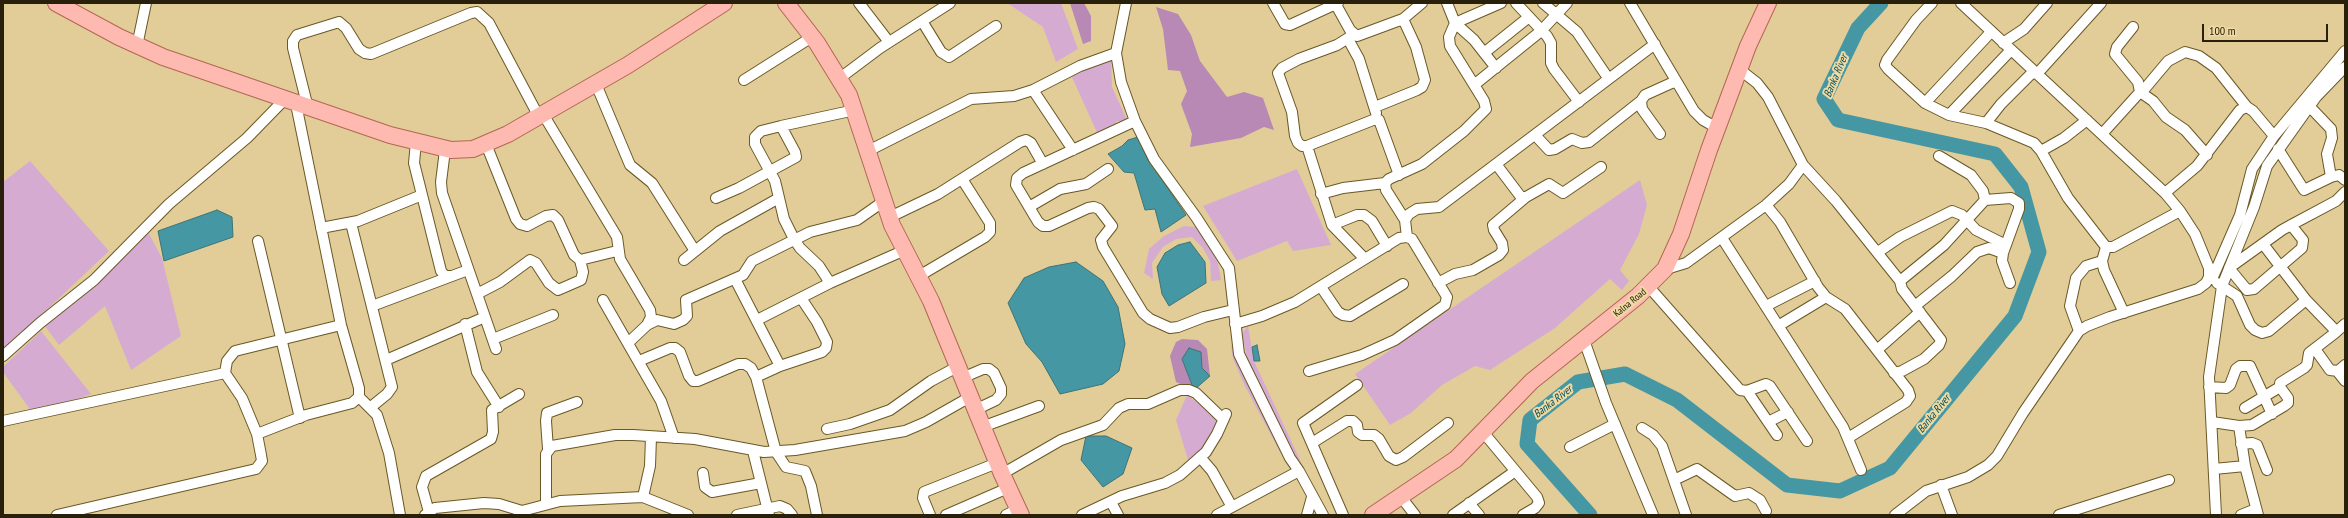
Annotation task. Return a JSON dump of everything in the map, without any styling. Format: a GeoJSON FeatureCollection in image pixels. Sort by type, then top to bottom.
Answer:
{"type":"FeatureCollection","features":[{"type":"Feature","properties":{"kind":"main road"},"geometry":{"type":"LineString","coordinates":[[56,3],[138,46],[296,104],[445,150],[473,149],[486,144],[596,84],[724,3]]}},
{"type":"Feature","properties":{"kind":"main road"},"geometry":{"type":"LineString","coordinates":[[786,3],[812,37],[840,78],[855,110],[890,217],[919,276],[1002,475],[1015,513]]}},
{"type":"Feature","properties":{"kind":"main road","name":"Kalna Road"},"geometry":{"type":"LineString","coordinates":[[1373,515],[1456,459],[1532,381],[1649,286],[1663,270],[1681,234],[1717,128],[1768,3]]}},
{"type":"Feature","properties":{"kind":"street"},"geometry":{"type":"LineString","coordinates":[[138,46],[146,3]]}},
{"type":"Feature","properties":{"kind":"street"},"geometry":{"type":"LineString","coordinates":[[859,3],[890,42]]}},
{"type":"Feature","properties":{"kind":"street"},"geometry":{"type":"LineString","coordinates":[[1126,3],[1116,53],[1121,82],[1135,121],[1154,159],[1196,216],[1229,268],[1239,354],[1290,458],[1300,471],[1312,497],[1323,515]]}},
{"type":"Feature","properties":{"kind":"street"},"geometry":{"type":"LineString","coordinates":[[1273,3],[1285,24],[1290,25],[1336,3],[1351,37],[1378,120],[1399,175]]}},
{"type":"Feature","properties":{"kind":"street"},"geometry":{"type":"LineString","coordinates":[[1378,120],[1373,120],[1307,146],[1302,146],[1298,143],[1295,136],[1292,112],[1278,73],[1282,68],[1299,59],[1351,37],[1403,19],[1422,3]]}},
{"type":"Feature","properties":{"kind":"street"},"geometry":{"type":"LineString","coordinates":[[1447,3],[1455,23],[1484,53],[1496,68]]}},
{"type":"Feature","properties":{"kind":"street"},"geometry":{"type":"LineString","coordinates":[[1321,194],[1343,188],[1385,183],[1427,160],[1484,113],[1486,105],[1450,46],[1449,37],[1455,23],[1501,3]]}},
{"type":"Feature","properties":{"kind":"street"},"geometry":{"type":"LineString","coordinates":[[1516,3],[1551,43],[1551,63],[1579,102]]}},
{"type":"Feature","properties":{"kind":"street"},"geometry":{"type":"LineString","coordinates":[[1543,3],[1577,32],[1608,78]]}},
{"type":"Feature","properties":{"kind":"street"},"geometry":{"type":"LineString","coordinates":[[1474,85],[1541,31],[1567,3]]}},
{"type":"Feature","properties":{"kind":"street"},"geometry":{"type":"LineString","coordinates":[[1630,3],[1694,111],[1703,120],[1717,128]]}},
{"type":"Feature","properties":{"kind":"street"},"geometry":{"type":"LineString","coordinates":[[1932,3],[1916,20],[1886,60],[1888,70],[1925,103],[1949,115],[1986,123],[2023,137],[2034,143],[2041,151],[2068,198],[2106,247]]}},
{"type":"Feature","properties":{"kind":"street"},"geometry":{"type":"LineString","coordinates":[[1960,3],[2165,193],[2180,211],[2195,234],[2211,278],[2237,296],[2250,325],[2255,330],[2262,333],[2269,331],[2306,300]]}},
{"type":"Feature","properties":{"kind":"street"},"geometry":{"type":"LineString","coordinates":[[2003,43],[2024,29],[2046,3]]}},
{"type":"Feature","properties":{"kind":"street"},"geometry":{"type":"LineString","coordinates":[[1986,123],[2001,104],[2036,72],[2101,3]]}},
{"type":"Feature","properties":{"kind":"street"},"geometry":{"type":"LineString","coordinates":[[840,78],[944,4]]}},
{"type":"Feature","properties":{"kind":"street"},"geometry":{"type":"LineString","coordinates":[[257,434],[300,418],[352,402],[359,397],[360,388],[341,325],[296,104],[293,48],[293,41],[297,35],[339,22],[346,28],[359,49],[365,53],[371,54],[471,13],[477,12],[489,23],[541,115],[617,237],[617,251],[620,259],[650,310],[651,318],[647,325]]}},
{"type":"Feature","properties":{"kind":"street"},"geometry":{"type":"LineString","coordinates":[[1484,53],[1529,17]]}},
{"type":"Feature","properties":{"kind":"street"},"geometry":{"type":"LineString","coordinates":[[1375,107],[1417,90],[1422,87],[1425,80],[1416,48],[1403,19]]}},
{"type":"Feature","properties":{"kind":"street"},"geometry":{"type":"LineString","coordinates":[[922,21],[941,52],[949,57],[996,26]]}},
{"type":"Feature","properties":{"kind":"street"},"geometry":{"type":"LineString","coordinates":[[2133,27],[2117,47],[2115,54],[2138,82],[2141,92],[2166,117],[2185,130],[2207,154]]}},
{"type":"Feature","properties":{"kind":"street"},"geometry":{"type":"LineString","coordinates":[[1925,103],[1991,32]]}},
{"type":"Feature","properties":{"kind":"street"},"geometry":{"type":"LineString","coordinates":[[744,80],[812,37]]}},
{"type":"Feature","properties":{"kind":"street"},"geometry":{"type":"LineString","coordinates":[[1405,220],[1409,214],[1417,209],[1439,207],[1655,44]]}},
{"type":"Feature","properties":{"kind":"street"},"geometry":{"type":"LineString","coordinates":[[1949,115],[2011,50]]}},
{"type":"Feature","properties":{"kind":"street"},"geometry":{"type":"LineString","coordinates":[[1895,515],[1914,499],[1942,485],[1980,472],[1992,461],[2079,331],[2086,326],[2124,312],[2198,289],[2211,278],[2240,215],[2252,169],[2274,136],[2345,51]]}},
{"type":"Feature","properties":{"kind":"street"},"geometry":{"type":"LineString","coordinates":[[2102,134],[2168,61],[2185,52],[2199,56],[2216,68],[2247,107],[2253,111],[2274,136]]}},
{"type":"Feature","properties":{"kind":"street"},"geometry":{"type":"LineString","coordinates":[[868,151],[971,99],[998,98],[1033,90],[1080,66],[1116,53]]}},
{"type":"Feature","properties":{"kind":"street"},"geometry":{"type":"LineString","coordinates":[[2216,515],[2209,387],[2210,363],[2222,286],[2254,207],[2263,175],[2278,149],[2309,106],[2345,67]]}},
{"type":"Feature","properties":{"kind":"street"},"geometry":{"type":"LineString","coordinates":[[1740,69],[1757,83],[1768,97],[1803,164],[1878,252],[1900,281],[1902,289],[1939,334],[1941,340],[1939,345],[1912,367],[1894,373]]}},
{"type":"Feature","properties":{"kind":"street"},"geometry":{"type":"LineString","coordinates":[[1535,135],[1549,150],[1555,149],[1572,139],[1582,143],[1589,142],[1641,101],[1645,95],[1676,81]]}},
{"type":"Feature","properties":{"kind":"street"},"geometry":{"type":"LineString","coordinates":[[596,84],[630,166],[652,183],[695,251]]}},
{"type":"Feature","properties":{"kind":"street"},"geometry":{"type":"LineString","coordinates":[[1033,90],[1074,150]]}},
{"type":"Feature","properties":{"kind":"street"},"geometry":{"type":"LineString","coordinates":[[1641,101],[1642,109],[1660,134]]}},
{"type":"Feature","properties":{"kind":"street"},"geometry":{"type":"LineString","coordinates":[[3,356],[40,323],[94,280],[169,204],[247,138],[296,104]]}},
{"type":"Feature","properties":{"kind":"street"},"geometry":{"type":"LineString","coordinates":[[2309,106],[2330,130],[2332,138],[2327,154],[2331,176]]}},
{"type":"Feature","properties":{"kind":"street"},"geometry":{"type":"LineString","coordinates":[[2165,193],[2186,176],[2207,154],[2234,116],[2240,110],[2247,107]]}},
{"type":"Feature","properties":{"kind":"street"},"geometry":{"type":"LineString","coordinates":[[830,283],[819,266],[802,251],[794,239],[784,219],[770,170],[755,144],[754,137],[761,131],[855,110]]}},
{"type":"Feature","properties":{"kind":"street"},"geometry":{"type":"LineString","coordinates":[[2041,151],[2064,138],[2087,120]]}},
{"type":"Feature","properties":{"kind":"street"},"geometry":{"type":"LineString","coordinates":[[1135,121],[1023,173],[1017,178],[1016,185],[1038,222],[1049,226],[1088,208],[1094,207],[1099,209],[1112,226],[1101,240],[1103,247],[1143,313],[1150,319],[1170,328],[1234,310]]}},
{"type":"Feature","properties":{"kind":"street"},"geometry":{"type":"LineString","coordinates":[[716,198],[740,188],[770,170],[791,162],[796,157],[795,152],[781,126]]}},
{"type":"Feature","properties":{"kind":"street"},"geometry":{"type":"LineString","coordinates":[[890,217],[938,194],[1020,142],[1026,140],[1031,143],[1043,164]]}},
{"type":"Feature","properties":{"kind":"street"},"geometry":{"type":"LineString","coordinates":[[416,142],[414,163],[441,271],[444,276],[452,276]]}},
{"type":"Feature","properties":{"kind":"street"},"geometry":{"type":"LineString","coordinates":[[486,144],[516,219],[520,224],[528,226],[546,216],[553,215],[558,220],[576,258],[580,260],[586,260],[617,251]]}},
{"type":"Feature","properties":{"kind":"street"},"geometry":{"type":"LineString","coordinates":[[1307,146],[1332,226],[1365,259]]}},
{"type":"Feature","properties":{"kind":"street"},"geometry":{"type":"LineString","coordinates":[[2278,149],[2304,190],[2331,176],[2339,175],[2345,180]]}},
{"type":"Feature","properties":{"kind":"street"},"geometry":{"type":"LineString","coordinates":[[445,150],[441,177],[442,192],[495,344],[553,315]]}},
{"type":"Feature","properties":{"kind":"street"},"geometry":{"type":"LineString","coordinates":[[1940,156],[1971,175],[1983,191],[1985,200]]}},
{"type":"Feature","properties":{"kind":"street"},"geometry":{"type":"LineString","coordinates":[[1496,164],[1517,193],[1521,197],[1526,197]]}},
{"type":"Feature","properties":{"kind":"street"},"geometry":{"type":"LineString","coordinates":[[1663,270],[1686,263],[1766,205],[1789,184],[1803,164]]}},
{"type":"Feature","properties":{"kind":"street"},"geometry":{"type":"LineString","coordinates":[[1438,283],[1455,274],[1473,270],[1499,255],[1503,250],[1502,243],[1494,230],[1493,225],[1526,197],[1549,184],[1559,192],[1567,191],[1601,168]]}},
{"type":"Feature","properties":{"kind":"street"},"geometry":{"type":"LineString","coordinates":[[1029,207],[1060,189],[1086,184],[1108,169]]}},
{"type":"Feature","properties":{"kind":"street"},"geometry":{"type":"LineString","coordinates":[[919,276],[985,237],[990,232],[990,223],[962,180]]}},
{"type":"Feature","properties":{"kind":"street"},"geometry":{"type":"LineString","coordinates":[[1385,183],[1386,190],[1405,220],[1408,237]]}},
{"type":"Feature","properties":{"kind":"street"},"geometry":{"type":"LineString","coordinates":[[2229,268],[2291,225],[2336,201],[2345,192]]}},
{"type":"Feature","properties":{"kind":"street"},"geometry":{"type":"LineString","coordinates":[[321,228],[351,223],[387,211],[422,195]]}},
{"type":"Feature","properties":{"kind":"street"},"geometry":{"type":"LineString","coordinates":[[684,260],[730,224],[779,198]]}},
{"type":"Feature","properties":{"kind":"street"},"geometry":{"type":"LineString","coordinates":[[1900,281],[1944,245],[1985,200],[2011,198],[2019,203],[2020,209],[2004,249],[2002,261],[2010,283]]}},
{"type":"Feature","properties":{"kind":"street"},"geometry":{"type":"LineString","coordinates":[[629,342],[647,325],[657,320],[674,324],[683,320],[687,316],[686,300],[743,275],[752,260],[810,232],[857,220],[884,201]]}},
{"type":"Feature","properties":{"kind":"street"},"geometry":{"type":"LineString","coordinates":[[1766,205],[1780,222],[1826,297],[1845,309],[1908,390],[1910,396],[1906,402],[1848,438]]}},
{"type":"Feature","properties":{"kind":"street"},"geometry":{"type":"LineString","coordinates":[[1878,252],[1900,237],[1952,211],[1957,211],[1976,230],[2004,249]]}},
{"type":"Feature","properties":{"kind":"street"},"geometry":{"type":"LineString","coordinates":[[2106,247],[2113,247],[2180,211]]}},
{"type":"Feature","properties":{"kind":"street"},"geometry":{"type":"LineString","coordinates":[[1332,226],[1357,215],[1364,215],[1372,221],[1387,246]]}},
{"type":"Feature","properties":{"kind":"street"},"geometry":{"type":"LineString","coordinates":[[351,223],[392,387],[387,394],[371,407]]}},
{"type":"Feature","properties":{"kind":"street"},"geometry":{"type":"LineString","coordinates":[[2229,268],[2249,291],[2304,244],[2291,225]]}},
{"type":"Feature","properties":{"kind":"street"},"geometry":{"type":"LineString","coordinates":[[1235,324],[1262,316],[1295,302],[1399,238],[1408,237],[1416,242],[1447,297],[1445,305],[1395,340],[1362,355],[1309,371]]}},
{"type":"Feature","properties":{"kind":"street"},"geometry":{"type":"LineString","coordinates":[[1722,238],[1848,438],[1861,470]]}},
{"type":"Feature","properties":{"kind":"street"},"geometry":{"type":"LineString","coordinates":[[258,241],[300,418]]}},
{"type":"Feature","properties":{"kind":"street"},"geometry":{"type":"LineString","coordinates":[[2263,244],[2306,300],[2334,329],[2335,333]]}},
{"type":"Feature","properties":{"kind":"street"},"geometry":{"type":"LineString","coordinates":[[2106,247],[2102,261],[2124,312]]}},
{"type":"Feature","properties":{"kind":"street"},"geometry":{"type":"LineString","coordinates":[[1877,350],[1977,252],[1988,248],[2004,249]]}},
{"type":"Feature","properties":{"kind":"street"},"geometry":{"type":"LineString","coordinates":[[758,320],[830,283],[905,250]]}},
{"type":"Feature","properties":{"kind":"street"},"geometry":{"type":"LineString","coordinates":[[477,294],[500,282],[530,260],[536,263],[549,283],[558,290],[581,280],[583,272],[580,260]]}},
{"type":"Feature","properties":{"kind":"street"},"geometry":{"type":"LineString","coordinates":[[2079,331],[2070,306],[2076,278],[2086,266],[2102,261]]}},
{"type":"Feature","properties":{"kind":"street"},"geometry":{"type":"LineString","coordinates":[[372,306],[468,270]]}},
{"type":"Feature","properties":{"kind":"street"},"geometry":{"type":"LineString","coordinates":[[735,279],[758,320],[780,366]]}},
{"type":"Feature","properties":{"kind":"street"},"geometry":{"type":"LineString","coordinates":[[1766,306],[1815,281]]}},
{"type":"Feature","properties":{"kind":"street"},"geometry":{"type":"LineString","coordinates":[[1321,287],[1338,312],[1343,315],[1350,316],[1403,284]]}},
{"type":"Feature","properties":{"kind":"street"},"geometry":{"type":"LineString","coordinates":[[1649,286],[1740,390],[1747,391],[1766,384],[1770,386],[1807,441]]}},
{"type":"Feature","properties":{"kind":"street"},"geometry":{"type":"LineString","coordinates":[[1778,326],[1826,297]]}},
{"type":"Feature","properties":{"kind":"street"},"geometry":{"type":"LineString","coordinates":[[756,377],[780,366],[822,352],[826,348],[826,342],[817,322],[801,298]]}},
{"type":"Feature","properties":{"kind":"street"},"geometry":{"type":"LineString","coordinates":[[603,300],[629,342],[666,411],[674,438]]}},
{"type":"Feature","properties":{"kind":"street"},"geometry":{"type":"LineString","coordinates":[[386,360],[465,324],[485,317]]}},
{"type":"Feature","properties":{"kind":"street"},"geometry":{"type":"LineString","coordinates":[[465,324],[477,372],[499,407]]}},
{"type":"Feature","properties":{"kind":"street"},"geometry":{"type":"LineString","coordinates":[[2245,408],[2280,387],[2280,383],[2284,379],[2307,365],[2308,355],[2345,324]]}},
{"type":"Feature","properties":{"kind":"street"},"geometry":{"type":"LineString","coordinates":[[57,515],[256,469],[262,461],[257,434],[242,398],[225,373],[227,361],[235,351],[282,338],[341,325]]}},
{"type":"Feature","properties":{"kind":"street"},"geometry":{"type":"LineString","coordinates":[[1584,340],[1592,359],[1606,403],[1653,515]]}},
{"type":"Feature","properties":{"kind":"street"},"geometry":{"type":"LineString","coordinates":[[639,361],[670,348],[675,348],[680,352],[692,380],[698,381],[738,364],[745,364],[751,368],[756,377],[776,452],[786,467],[805,471],[811,486],[817,515]]}},
{"type":"Feature","properties":{"kind":"street"},"geometry":{"type":"LineString","coordinates":[[2315,349],[2330,370],[2341,368],[2345,381]]}},
{"type":"Feature","properties":{"kind":"street"},"geometry":{"type":"LineString","coordinates":[[2209,387],[2226,388],[2230,385],[2233,371],[2240,366],[2247,365],[2253,370],[2263,397],[2272,414]]}},
{"type":"Feature","properties":{"kind":"street"},"geometry":{"type":"LineString","coordinates":[[548,449],[552,446],[615,435],[695,439],[753,451],[776,452],[823,447],[905,431],[972,404],[996,400],[1001,394],[1002,388],[994,373],[989,369],[959,373],[931,381],[890,410],[850,424],[826,428]]}},
{"type":"Feature","properties":{"kind":"street"},"geometry":{"type":"LineString","coordinates":[[3,421],[225,373]]}},
{"type":"Feature","properties":{"kind":"street"},"geometry":{"type":"LineString","coordinates":[[1343,515],[1304,427],[1304,421],[1357,385]]}},
{"type":"Feature","properties":{"kind":"street"},"geometry":{"type":"LineString","coordinates":[[2212,422],[2239,426],[2259,422],[2288,402],[2288,398],[2280,387]]}},
{"type":"Feature","properties":{"kind":"street"},"geometry":{"type":"LineString","coordinates":[[946,515],[1002,475],[1061,440],[1103,425],[1119,408],[1128,404],[1148,404],[1180,390],[1189,390],[1196,393],[1224,417],[1217,434],[1200,457],[1180,475],[1165,483],[1111,502],[1082,515]]}},
{"type":"Feature","properties":{"kind":"street"},"geometry":{"type":"LineString","coordinates":[[1747,391],[1777,435]]}},
{"type":"Feature","properties":{"kind":"street"},"geometry":{"type":"LineString","coordinates":[[519,394],[491,411],[493,432],[491,439],[426,476],[422,487],[427,513],[435,508],[484,503],[499,504],[528,513],[546,504],[560,501],[643,497],[688,515]]}},
{"type":"Feature","properties":{"kind":"street"},"geometry":{"type":"LineString","coordinates":[[359,397],[371,407],[377,415],[389,452],[400,515]]}},
{"type":"Feature","properties":{"kind":"street"},"geometry":{"type":"LineString","coordinates":[[546,504],[548,449],[546,421],[548,413],[578,402]]}},
{"type":"Feature","properties":{"kind":"street"},"geometry":{"type":"LineString","coordinates":[[982,427],[1039,406]]}},
{"type":"Feature","properties":{"kind":"street"},"geometry":{"type":"LineString","coordinates":[[1768,422],[1788,412]]}},
{"type":"Feature","properties":{"kind":"street"},"geometry":{"type":"LineString","coordinates":[[1312,443],[1347,421],[1353,421],[1357,425],[1358,432],[1362,436],[1374,435],[1380,439],[1389,456],[1396,460],[1403,457],[1448,423]]}},
{"type":"Feature","properties":{"kind":"street"},"geometry":{"type":"LineString","coordinates":[[1570,447],[1615,424]]}},
{"type":"Feature","properties":{"kind":"street"},"geometry":{"type":"LineString","coordinates":[[2239,426],[2245,466],[2257,512],[2241,515]]}},
{"type":"Feature","properties":{"kind":"street"},"geometry":{"type":"LineString","coordinates":[[1642,428],[1653,435],[1662,446],[1686,515]]}},
{"type":"Feature","properties":{"kind":"street"},"geometry":{"type":"LineString","coordinates":[[1483,432],[1514,472],[1537,497],[1539,502],[1535,508],[1526,514]]}},
{"type":"Feature","properties":{"kind":"street"},"geometry":{"type":"LineString","coordinates":[[643,497],[650,466],[652,437]]}},
{"type":"Feature","properties":{"kind":"street"},"geometry":{"type":"LineString","coordinates":[[2241,444],[2252,442],[2257,445],[2267,470]]}},
{"type":"Feature","properties":{"kind":"street"},"geometry":{"type":"LineString","coordinates":[[753,451],[768,512]]}},
{"type":"Feature","properties":{"kind":"street"},"geometry":{"type":"LineString","coordinates":[[1200,457],[1212,471],[1225,512],[1300,471]]}},
{"type":"Feature","properties":{"kind":"street"},"geometry":{"type":"LineString","coordinates":[[2214,469],[2245,466]]}},
{"type":"Feature","properties":{"kind":"street"},"geometry":{"type":"LineString","coordinates":[[1674,480],[1697,470],[1735,496],[1749,493],[1754,496],[1764,505],[1765,514]]}},
{"type":"Feature","properties":{"kind":"street"},"geometry":{"type":"LineString","coordinates":[[1453,515],[1514,472]]}},
{"type":"Feature","properties":{"kind":"street"},"geometry":{"type":"LineString","coordinates":[[703,473],[705,487],[712,492],[761,484]]}},
{"type":"Feature","properties":{"kind":"street"},"geometry":{"type":"LineString","coordinates":[[930,515],[923,498],[924,492],[1002,475]]}},
{"type":"Feature","properties":{"kind":"street"},"geometry":{"type":"LineString","coordinates":[[2060,515],[2169,480]]}},
{"type":"Feature","properties":{"kind":"street"},"geometry":{"type":"LineString","coordinates":[[1942,485],[1952,515]]}},
{"type":"Feature","properties":{"kind":"street"},"geometry":{"type":"LineString","coordinates":[[1308,515],[1312,497]]}},
{"type":"Feature","properties":{"kind":"street"},"geometry":{"type":"LineString","coordinates":[[1401,497],[1415,515]]}},
{"type":"Feature","properties":{"kind":"street"},"geometry":{"type":"LineString","coordinates":[[1111,502],[1118,515]]}},
{"type":"Feature","properties":{"kind":"street"},"geometry":{"type":"LineString","coordinates":[[1469,504],[1479,515]]}},
{"type":"Feature","properties":{"kind":"street"},"geometry":{"type":"LineString","coordinates":[[737,515],[768,512],[783,507],[792,515]]}},
{"type":"Feature","properties":{"kind":"shaded area"},"geometry":{"type":"Polygon","coordinates":[[[1007,3],[1061,3],[1078,49],[1056,62],[1043,27],[1007,3]]]}},
{"type":"Feature","properties":{"kind":"shaded area"},"geometry":{"type":"Polygon","coordinates":[[[1070,3],[1084,3],[1091,16],[1091,41],[1083,44],[1070,3]]]}},
{"type":"Feature","properties":{"kind":"shaded area"},"geometry":{"type":"Polygon","coordinates":[[[1156,7],[1178,14],[1191,35],[1200,61],[1227,97],[1244,92],[1263,98],[1274,130],[1264,127],[1241,138],[1190,147],[1192,134],[1181,104],[1187,91],[1180,71],[1168,70],[1163,29],[1156,7]]]}},
{"type":"Feature","properties":{"kind":"shaded area"},"geometry":{"type":"Polygon","coordinates":[[[1111,58],[1112,87],[1128,122],[1117,121],[1110,131],[1099,137],[1071,75],[1092,64],[1111,58]]]}},
{"type":"Feature","properties":{"kind":"shaded area"},"geometry":{"type":"Polygon","coordinates":[[[30,161],[109,251],[37,319],[3,348],[3,182],[30,161]]]}},
{"type":"Feature","properties":{"kind":"shaded area"},"geometry":{"type":"Polygon","coordinates":[[[1297,169],[1331,245],[1293,251],[1287,241],[1237,261],[1203,206],[1297,169]]]}},
{"type":"Feature","properties":{"kind":"shaded area"},"geometry":{"type":"Polygon","coordinates":[[[1640,180],[1647,205],[1639,234],[1620,270],[1629,281],[1622,290],[1610,279],[1555,328],[1490,370],[1475,366],[1442,385],[1411,413],[1390,425],[1355,374],[1640,180]]]}},
{"type":"Feature","properties":{"kind":"shaded area"},"geometry":{"type":"Polygon","coordinates":[[[1184,226],[1196,227],[1207,243],[1217,258],[1221,280],[1211,281],[1210,261],[1203,248],[1192,237],[1176,239],[1163,247],[1152,263],[1153,279],[1144,273],[1149,249],[1164,236],[1184,226]]]}},
{"type":"Feature","properties":{"kind":"shaded area"},"geometry":{"type":"Polygon","coordinates":[[[148,232],[162,258],[181,336],[131,370],[105,306],[59,345],[44,325],[129,244],[148,232]]]}},
{"type":"Feature","properties":{"kind":"shaded area"},"geometry":{"type":"Polygon","coordinates":[[[1248,326],[1254,361],[1301,462],[1297,459],[1247,359],[1242,333],[1248,326]]]}},
{"type":"Feature","properties":{"kind":"shaded area"},"geometry":{"type":"Polygon","coordinates":[[[41,331],[91,394],[34,415],[3,372],[3,367],[41,331]]]}},
{"type":"Feature","properties":{"kind":"shaded area"},"geometry":{"type":"Polygon","coordinates":[[[1182,339],[1198,340],[1207,349],[1210,376],[1202,368],[1201,352],[1182,359],[1194,390],[1176,382],[1170,356],[1176,342],[1182,339]]]}},
{"type":"Feature","properties":{"kind":"shaded area"},"geometry":{"type":"Polygon","coordinates":[[[1231,345],[1249,385],[1283,451],[1280,452],[1245,386],[1233,359],[1231,345]]]}},
{"type":"Feature","properties":{"kind":"shaded area"},"geometry":{"type":"Polygon","coordinates":[[[1187,395],[1219,419],[1205,447],[1189,463],[1176,420],[1187,395]]]}},
{"type":"Feature","properties":{"kind":"water"},"geometry":{"type":"Polygon","coordinates":[[[1138,137],[1147,158],[1186,215],[1161,232],[1155,209],[1145,210],[1134,173],[1124,172],[1108,154],[1122,146],[1128,140],[1138,137]]]}},
{"type":"Feature","properties":{"kind":"water"},"geometry":{"type":"Polygon","coordinates":[[[217,210],[232,217],[233,237],[164,261],[158,231],[217,210]]]}},
{"type":"Feature","properties":{"kind":"water"},"geometry":{"type":"Polygon","coordinates":[[[1190,242],[1205,262],[1206,283],[1169,306],[1162,294],[1157,267],[1165,253],[1178,245],[1190,242]]]}},
{"type":"Feature","properties":{"kind":"water"},"geometry":{"type":"Polygon","coordinates":[[[1076,262],[1103,281],[1118,307],[1125,344],[1119,371],[1103,384],[1060,394],[1042,362],[1026,344],[1008,303],[1024,278],[1049,267],[1076,262]]]}},
{"type":"Feature","properties":{"kind":"water"},"geometry":{"type":"Polygon","coordinates":[[[1257,345],[1260,361],[1254,361],[1252,347],[1257,345]]]}},
{"type":"Feature","properties":{"kind":"water"},"geometry":{"type":"Polygon","coordinates":[[[1189,348],[1201,352],[1202,368],[1210,376],[1194,390],[1182,359],[1189,348]]]}},
{"type":"Feature","properties":{"kind":"water"},"geometry":{"type":"Polygon","coordinates":[[[1086,436],[1106,436],[1132,448],[1123,474],[1103,487],[1081,460],[1086,436]]]}},
{"type":"Feature","properties":{"kind":"waterway","name":"Banka River"},"geometry":{"type":"LineString","coordinates":[[1590,515],[1527,444],[1530,420],[1578,382],[1625,374],[1677,400],[1787,485],[1840,491],[1890,468],[2015,316],[2039,252],[2021,187],[1995,154],[1838,120],[1824,99],[1858,28],[1881,3]]}}]}
